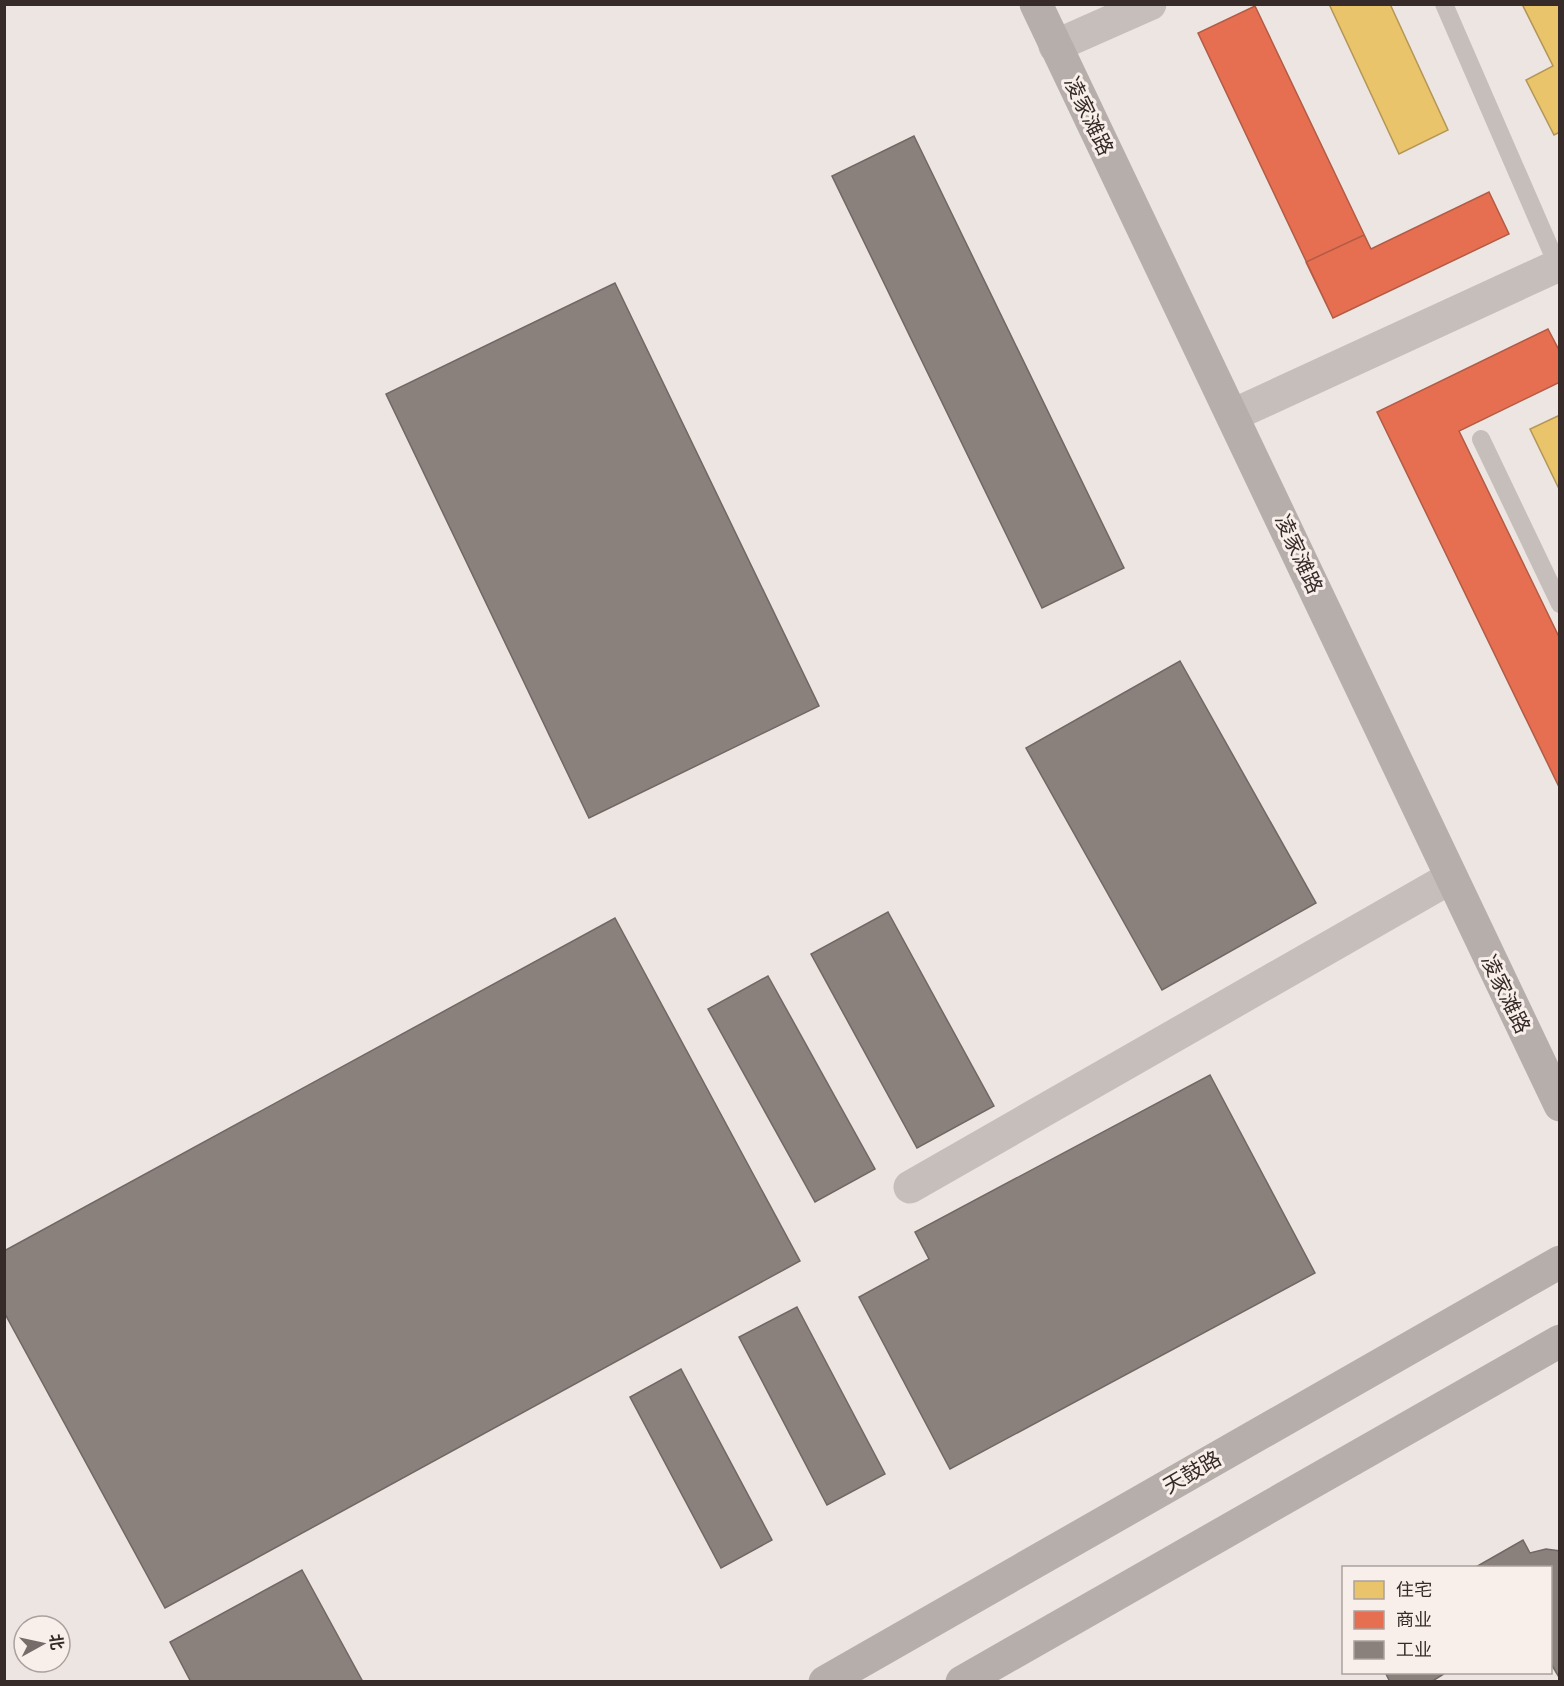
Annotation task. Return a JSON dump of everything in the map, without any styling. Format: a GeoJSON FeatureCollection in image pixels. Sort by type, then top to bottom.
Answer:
{"type":"FeatureCollection","features":[{"type":"Feature","properties":{"kind":"main road","name":"凌家滩路"},"geometry":{"type":"LineString","coordinates":[[1036,4],[1233,415],[1450,879],[1560,1105]]}},
{"type":"Feature","properties":{"kind":"main road","name":"天鼓路"},"geometry":{"type":"LineString","coordinates":[[825,1682],[1560,1262]]}},
{"type":"Feature","properties":{"kind":"main road"},"geometry":{"type":"LineString","coordinates":[[962,1682],[1560,1341]]}},
{"type":"Feature","properties":{"kind":"street"},"geometry":{"type":"LineString","coordinates":[[1055,46],[1150,4]]}},
{"type":"Feature","properties":{"kind":"street"},"geometry":{"type":"LineString","coordinates":[[1233,415],[1558,269]]}},
{"type":"Feature","properties":{"kind":"street"},"geometry":{"type":"LineString","coordinates":[[910,1187],[1450,879]]}},
{"type":"Feature","properties":{"kind":"lane"},"geometry":{"type":"LineString","coordinates":[[1444,4],[1558,269]]}},
{"type":"Feature","properties":{"kind":"lane"},"geometry":{"type":"LineString","coordinates":[[1481,439],[1560,604]]}},
{"type":"Feature","properties":{"kind":"building: 住宅"},"geometry":{"type":"Polygon","coordinates":[[[1329,4],[1390,4],[1448,130],[1399,154],[1329,4]]]}},
{"type":"Feature","properties":{"kind":"building: 住宅"},"geometry":{"type":"Polygon","coordinates":[[[1522,4],[1560,4],[1560,132],[1554,135],[1526,80],[1553,66],[1522,4]]]}},
{"type":"Feature","properties":{"kind":"building: 住宅"},"geometry":{"type":"Polygon","coordinates":[[[1560,415],[1560,491],[1530,429],[1560,415]]]}},
{"type":"Feature","properties":{"kind":"building: 商业"},"geometry":{"type":"Polygon","coordinates":[[[1255,6],[1371,249],[1489,192],[1509,234],[1333,318],[1198,33],[1255,6]]]}},
{"type":"Feature","properties":{"kind":"building: 商业"},"geometry":{"type":"Polygon","coordinates":[[[1489,192],[1509,234],[1333,318],[1306,262],[1364,235],[1371,249],[1489,192]]]}},
{"type":"Feature","properties":{"kind":"building: 商业"},"geometry":{"type":"Polygon","coordinates":[[[1548,329],[1560,352],[1560,382],[1459,431],[1560,639],[1560,789],[1377,412],[1548,329]]]}},
{"type":"Feature","properties":{"kind":"building: 工业"},"geometry":{"type":"Polygon","coordinates":[[[914,136],[1124,568],[1042,608],[832,176],[914,136]]]}},
{"type":"Feature","properties":{"kind":"building: 工业"},"geometry":{"type":"Polygon","coordinates":[[[615,283],[819,706],[589,818],[386,394],[615,283]]]}},
{"type":"Feature","properties":{"kind":"building: 工业"},"geometry":{"type":"Polygon","coordinates":[[[1180,661],[1316,903],[1162,990],[1026,748],[1180,661]]]}},
{"type":"Feature","properties":{"kind":"building: 工业"},"geometry":{"type":"Polygon","coordinates":[[[888,912],[994,1106],[917,1148],[811,954],[888,912]]]}},
{"type":"Feature","properties":{"kind":"building: 工业"},"geometry":{"type":"Polygon","coordinates":[[[615,918],[800,1261],[165,1608],[4,1312],[4,1251],[615,918]]]}},
{"type":"Feature","properties":{"kind":"building: 工业"},"geometry":{"type":"Polygon","coordinates":[[[768,976],[875,1169],[815,1202],[708,1009],[768,976]]]}},
{"type":"Feature","properties":{"kind":"building: 工业"},"geometry":{"type":"Polygon","coordinates":[[[1210,1075],[1315,1273],[950,1469],[859,1297],[929,1259],[915,1232],[1210,1075]]]}},
{"type":"Feature","properties":{"kind":"building: 工业"},"geometry":{"type":"Polygon","coordinates":[[[797,1307],[885,1474],[827,1505],[739,1337],[797,1307]]]}},
{"type":"Feature","properties":{"kind":"building: 工业"},"geometry":{"type":"Polygon","coordinates":[[[681,1369],[772,1540],[721,1568],[630,1397],[681,1369]]]}},
{"type":"Feature","properties":{"kind":"building: 工业"},"geometry":{"type":"Polygon","coordinates":[[[1523,1540],[1530,1553],[1546,1549],[1560,1551],[1560,1679],[1552,1665],[1552,1566],[1478,1566],[1523,1540]]]}},
{"type":"Feature","properties":{"kind":"building: 工业"},"geometry":{"type":"Polygon","coordinates":[[[302,1570],[363,1682],[191,1682],[170,1642],[302,1570]]]}},
{"type":"Feature","properties":{"kind":"building: 工业"},"geometry":{"type":"Polygon","coordinates":[[[1386,1674],[1444,1674],[1431,1682],[1390,1682],[1386,1674]]]}}]}
